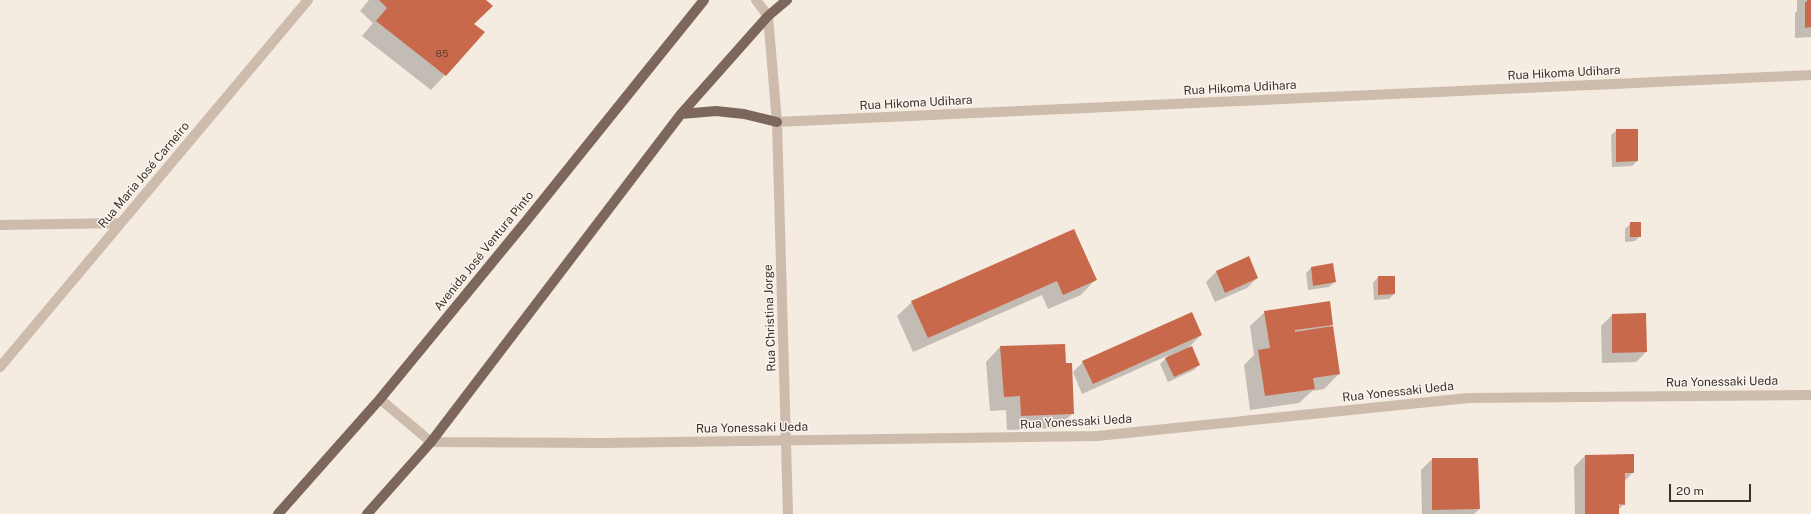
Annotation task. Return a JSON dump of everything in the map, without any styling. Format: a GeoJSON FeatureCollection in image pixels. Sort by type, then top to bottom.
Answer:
{"type":"FeatureCollection","features":[{"type":"Feature","properties":{"kind":"main road","name":"Avenida José Ventura Pinto"},"geometry":{"type":"LineString","coordinates":[[278,514],[380,399],[527,220],[704,0]]}},
{"type":"Feature","properties":{"kind":"main road"},"geometry":{"type":"LineString","coordinates":[[367,514],[431,442],[681,114],[768,16],[787,0]]}},
{"type":"Feature","properties":{"kind":"main road"},"geometry":{"type":"LineString","coordinates":[[681,114],[716,111],[744,114],[777,122]]}},
{"type":"Feature","properties":{"kind":"street","name":"Rua Maria José Carneiro"},"geometry":{"type":"LineString","coordinates":[[0,367],[308,0]]}},
{"type":"Feature","properties":{"kind":"street"},"geometry":{"type":"LineString","coordinates":[[756,0],[768,16],[777,122]]}},
{"type":"Feature","properties":{"kind":"street","name":"Rua Hikoma Udihara"},"geometry":{"type":"LineString","coordinates":[[777,122],[1811,75]]}},
{"type":"Feature","properties":{"kind":"street","name":"Rua Christina Jorge"},"geometry":{"type":"LineString","coordinates":[[777,122],[788,514]]}},
{"type":"Feature","properties":{"kind":"street"},"geometry":{"type":"LineString","coordinates":[[0,225],[121,223]]}},
{"type":"Feature","properties":{"kind":"street","name":"Rua Yonessaki Ueda"},"geometry":{"type":"LineString","coordinates":[[431,442],[603,443],[1097,436],[1468,398],[1811,394]]}},
{"type":"Feature","properties":{"kind":"street"},"geometry":{"type":"LineString","coordinates":[[380,399],[431,442]]}},
{"type":"Feature","properties":{"kind":"building"},"geometry":{"type":"Polygon","coordinates":[[[379,0],[486,0],[493,6],[474,24],[485,32],[446,76],[376,21],[387,8],[379,0]]]}},
{"type":"Feature","properties":{"kind":"building"},"geometry":{"type":"Polygon","coordinates":[[[1807,0],[1811,0],[1811,27],[1805,28],[1805,2],[1807,2],[1807,0]]]}},
{"type":"Feature","properties":{"kind":"building"},"geometry":{"type":"Polygon","coordinates":[[[1616,129],[1638,129],[1638,161],[1616,162],[1616,129]]]}},
{"type":"Feature","properties":{"kind":"building"},"geometry":{"type":"Polygon","coordinates":[[[1630,222],[1641,222],[1641,237],[1630,237],[1630,222]]]}},
{"type":"Feature","properties":{"kind":"building"},"geometry":{"type":"Polygon","coordinates":[[[1074,229],[1097,280],[1063,295],[1057,281],[928,338],[911,301],[1074,229]]]}},
{"type":"Feature","properties":{"kind":"building"},"geometry":{"type":"Polygon","coordinates":[[[1249,256],[1258,278],[1225,293],[1216,271],[1249,256]]]}},
{"type":"Feature","properties":{"kind":"building"},"geometry":{"type":"Polygon","coordinates":[[[1333,263],[1336,282],[1313,286],[1311,267],[1333,263]]]}},
{"type":"Feature","properties":{"kind":"building"},"geometry":{"type":"Polygon","coordinates":[[[1378,276],[1395,276],[1395,294],[1378,295],[1378,276]]]}},
{"type":"Feature","properties":{"kind":"building"},"geometry":{"type":"Polygon","coordinates":[[[1330,301],[1333,325],[1295,330],[1295,332],[1333,326],[1340,374],[1313,378],[1315,389],[1265,396],[1258,350],[1270,348],[1264,311],[1330,301]]]}},
{"type":"Feature","properties":{"kind":"building"},"geometry":{"type":"Polygon","coordinates":[[[1192,312],[1202,335],[1093,384],[1082,361],[1192,312]]]}},
{"type":"Feature","properties":{"kind":"building"},"geometry":{"type":"Polygon","coordinates":[[[1646,313],[1647,352],[1612,353],[1612,314],[1646,313]]]}},
{"type":"Feature","properties":{"kind":"building"},"geometry":{"type":"Polygon","coordinates":[[[1065,344],[1066,363],[1072,363],[1074,414],[1021,416],[1020,396],[1004,397],[1000,346],[1065,344]]]}},
{"type":"Feature","properties":{"kind":"building"},"geometry":{"type":"Polygon","coordinates":[[[1192,346],[1200,365],[1174,377],[1165,358],[1192,346]]]}},
{"type":"Feature","properties":{"kind":"building"},"geometry":{"type":"Polygon","coordinates":[[[1634,454],[1634,473],[1625,473],[1625,505],[1619,504],[1619,514],[1585,514],[1585,455],[1634,454]]]}},
{"type":"Feature","properties":{"kind":"building"},"geometry":{"type":"Polygon","coordinates":[[[1432,458],[1478,458],[1480,509],[1432,510],[1432,458]]]}}]}
